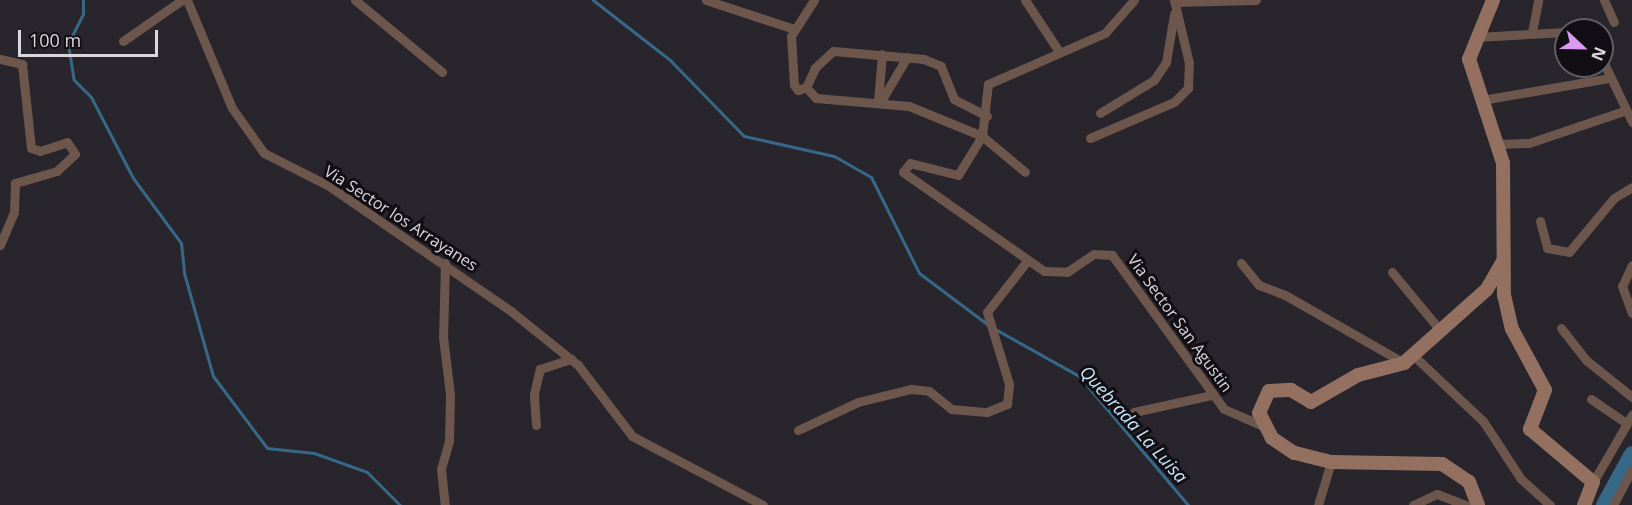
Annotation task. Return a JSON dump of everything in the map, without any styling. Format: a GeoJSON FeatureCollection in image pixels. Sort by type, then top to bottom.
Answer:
{"type":"FeatureCollection","features":[{"type":"Feature","properties":{"kind":"street"},"geometry":{"type":"LineString","coordinates":[[123,41],[182,0]]}},
{"type":"Feature","properties":{"kind":"street","name":"Via Sector los Arrayanes"},"geometry":{"type":"LineString","coordinates":[[187,0],[232,108],[264,153],[329,186],[378,224],[445,262],[571,359],[632,436],[763,505]]}},
{"type":"Feature","properties":{"kind":"street"},"geometry":{"type":"LineString","coordinates":[[355,0],[442,72]]}},
{"type":"Feature","properties":{"kind":"street"},"geometry":{"type":"LineString","coordinates":[[706,0],[791,28]]}},
{"type":"Feature","properties":{"kind":"street"},"geometry":{"type":"LineString","coordinates":[[814,0],[791,28],[794,85],[798,90],[806,87],[815,68],[833,51],[933,60],[954,99],[987,116]]}},
{"type":"Feature","properties":{"kind":"street"},"geometry":{"type":"LineString","coordinates":[[1025,0],[1058,50]]}},
{"type":"Feature","properties":{"kind":"street","name":"Via Sector San Agustin"},"geometry":{"type":"LineString","coordinates":[[1134,0],[1105,33],[1058,50],[988,84],[987,116],[982,136],[957,175],[910,163],[903,172],[1027,261],[1057,274],[1094,254],[1112,255],[1212,395],[1240,420],[1263,426]]}},
{"type":"Feature","properties":{"kind":"street"},"geometry":{"type":"LineString","coordinates":[[1175,1],[1256,0]]}},
{"type":"Feature","properties":{"kind":"street"},"geometry":{"type":"LineString","coordinates":[[1493,0],[1476,37],[1469,59],[1499,144],[1503,261],[1512,329],[1545,390],[1530,429],[1593,482]]}},
{"type":"Feature","properties":{"kind":"street"},"geometry":{"type":"LineString","coordinates":[[1532,32],[1538,0]]}},
{"type":"Feature","properties":{"kind":"street"},"geometry":{"type":"LineString","coordinates":[[1604,0],[1612,18]]}},
{"type":"Feature","properties":{"kind":"street"},"geometry":{"type":"LineString","coordinates":[[1100,113],[1143,88],[1166,62],[1175,1]]}},
{"type":"Feature","properties":{"kind":"street"},"geometry":{"type":"LineString","coordinates":[[1090,138],[1173,102],[1188,88],[1189,63],[1175,1]]}},
{"type":"Feature","properties":{"kind":"street"},"geometry":{"type":"LineString","coordinates":[[1476,37],[1554,32]]}},
{"type":"Feature","properties":{"kind":"street"},"geometry":{"type":"LineString","coordinates":[[879,101],[882,54]]}},
{"type":"Feature","properties":{"kind":"street"},"geometry":{"type":"LineString","coordinates":[[879,101],[907,57]]}},
{"type":"Feature","properties":{"kind":"street"},"geometry":{"type":"LineString","coordinates":[[0,59],[22,64],[31,148],[40,151],[67,142],[75,154],[57,171],[15,183],[14,212],[0,245]]}},
{"type":"Feature","properties":{"kind":"street"},"geometry":{"type":"LineString","coordinates":[[1482,100],[1610,78],[1624,111],[1632,122]]}},
{"type":"Feature","properties":{"kind":"street"},"geometry":{"type":"LineString","coordinates":[[806,87],[816,98],[879,101],[909,106],[982,136],[1025,172]]}},
{"type":"Feature","properties":{"kind":"street"},"geometry":{"type":"LineString","coordinates":[[1499,144],[1529,143],[1624,111]]}},
{"type":"Feature","properties":{"kind":"street"},"geometry":{"type":"LineString","coordinates":[[1540,221],[1547,248],[1569,252],[1614,198],[1632,187]]}},
{"type":"Feature","properties":{"kind":"street"},"geometry":{"type":"LineString","coordinates":[[798,430],[858,402],[911,389],[928,391],[951,409],[1000,410],[1011,395],[992,338],[987,312],[1027,261]]}},
{"type":"Feature","properties":{"kind":"street"},"geometry":{"type":"LineString","coordinates":[[1478,505],[1469,482],[1442,464],[1331,462],[1282,447],[1263,426],[1260,400],[1269,391],[1291,390],[1311,402],[1358,375],[1409,360],[1487,289],[1503,261]]}},
{"type":"Feature","properties":{"kind":"street"},"geometry":{"type":"LineString","coordinates":[[445,262],[443,337],[450,393],[449,441],[441,469],[445,505]]}},
{"type":"Feature","properties":{"kind":"street"},"geometry":{"type":"LineString","coordinates":[[1241,263],[1259,285],[1285,295],[1409,360],[1465,401],[1521,479],[1550,505]]}},
{"type":"Feature","properties":{"kind":"street"},"geometry":{"type":"LineString","coordinates":[[1632,265],[1623,286],[1632,313]]}},
{"type":"Feature","properties":{"kind":"street"},"geometry":{"type":"LineString","coordinates":[[1392,272],[1440,330]]}},
{"type":"Feature","properties":{"kind":"street"},"geometry":{"type":"LineString","coordinates":[[1561,328],[1586,360],[1632,397]]}},
{"type":"Feature","properties":{"kind":"street"},"geometry":{"type":"LineString","coordinates":[[536,425],[540,369],[571,359]]}},
{"type":"Feature","properties":{"kind":"street"},"geometry":{"type":"LineString","coordinates":[[1134,412],[1212,395]]}},
{"type":"Feature","properties":{"kind":"street"},"geometry":{"type":"LineString","coordinates":[[1584,505],[1593,482],[1629,419],[1591,399]]}},
{"type":"Feature","properties":{"kind":"street"},"geometry":{"type":"LineString","coordinates":[[1318,505],[1331,462]]}},
{"type":"Feature","properties":{"kind":"street"},"geometry":{"type":"LineString","coordinates":[[1613,505],[1632,470]]}},
{"type":"Feature","properties":{"kind":"street"},"geometry":{"type":"LineString","coordinates":[[1413,505],[1437,494],[1466,505]]}},
{"type":"Feature","properties":{"kind":"waterway"},"geometry":{"type":"LineString","coordinates":[[83,0],[83,14],[68,44],[74,80],[91,97],[133,178],[181,243],[184,273],[213,376],[267,448],[314,453],[367,472],[400,505]]}},
{"type":"Feature","properties":{"kind":"waterway","name":"Quebrada La Luisa"},"geometry":{"type":"LineString","coordinates":[[593,0],[670,60],[744,136],[834,156],[871,177],[919,273],[987,324]]}},
{"type":"Feature","properties":{"kind":"waterway","name":"Quebrada La Luisa"},"geometry":{"type":"LineString","coordinates":[[995,329],[1079,376],[1188,505]]}},
{"type":"Feature","properties":{"kind":"waterway"},"geometry":{"type":"LineString","coordinates":[[1604,505],[1632,454]]}}]}
